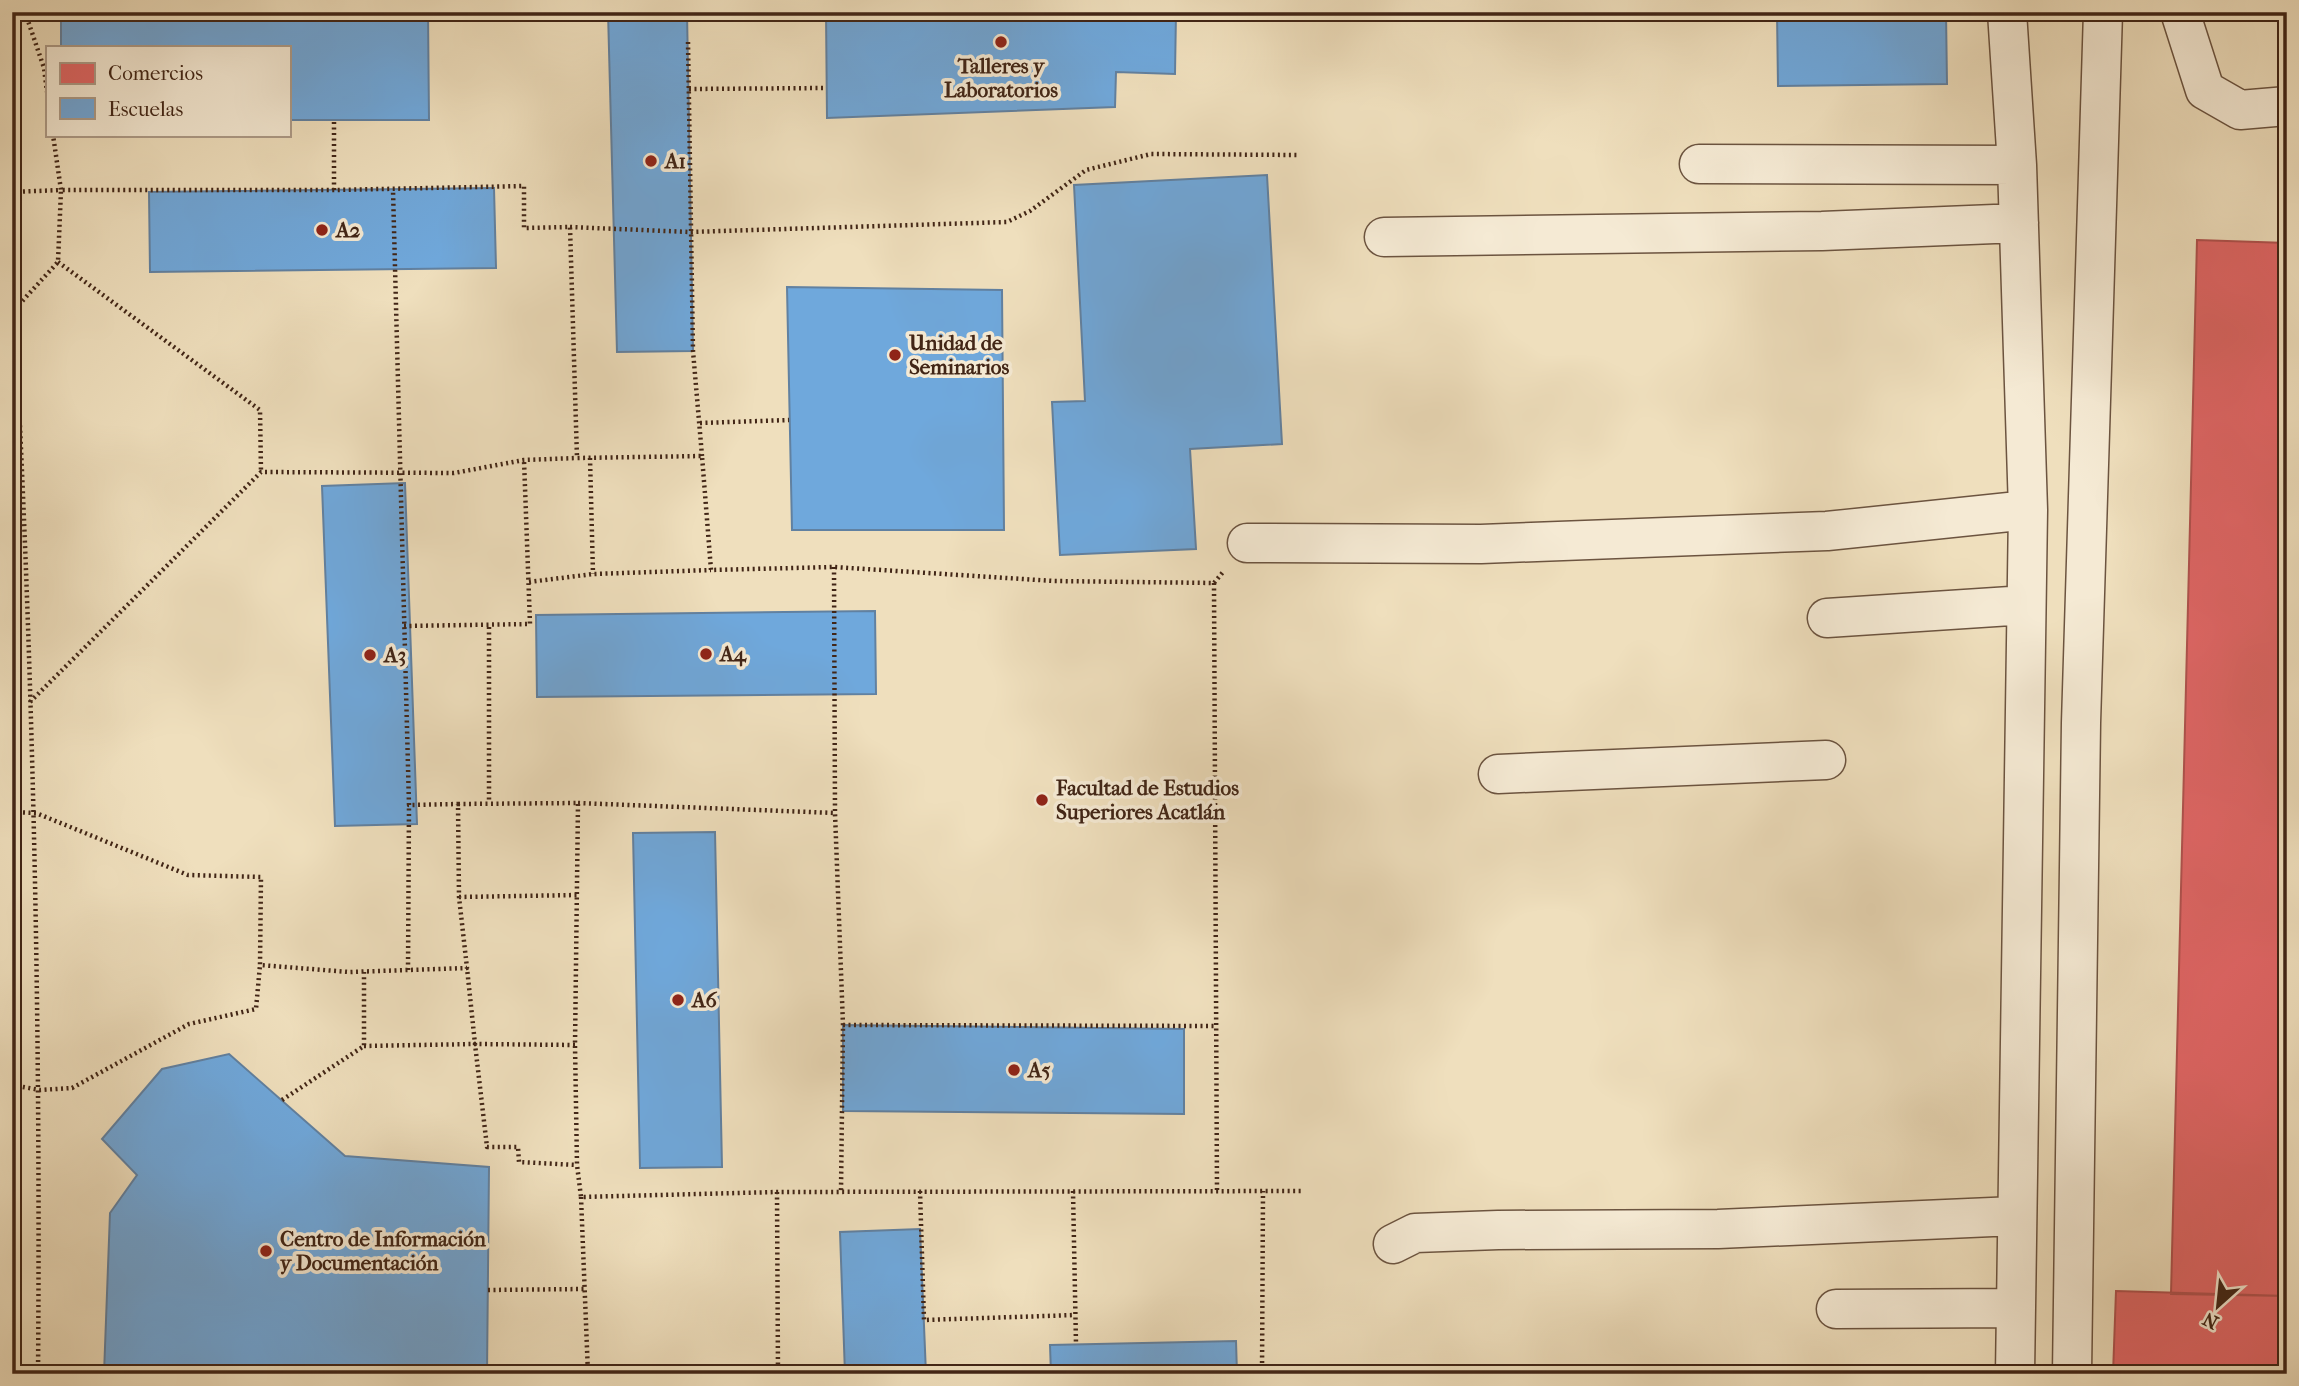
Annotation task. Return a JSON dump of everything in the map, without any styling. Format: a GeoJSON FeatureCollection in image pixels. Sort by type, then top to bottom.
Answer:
{"type":"FeatureCollection","features":[{"type":"Feature","properties":{"kind":"lane"},"geometry":{"type":"LineString","coordinates":[[2007,12],[2018,165],[2028,510],[2015,1216],[2015,1374]]}},
{"type":"Feature","properties":{"kind":"lane"},"geometry":{"type":"LineString","coordinates":[[2072,1374],[2081,723],[2103,12]]}},
{"type":"Feature","properties":{"kind":"lane"},"geometry":{"type":"LineString","coordinates":[[2180,12],[2205,90],[2240,110],[2287,106]]}},
{"type":"Feature","properties":{"kind":"lane"},"geometry":{"type":"LineString","coordinates":[[1699,164],[2018,165]]}},
{"type":"Feature","properties":{"kind":"lane"},"geometry":{"type":"LineString","coordinates":[[1384,237],[1822,231],[2019,223]]}},
{"type":"Feature","properties":{"kind":"lane"},"geometry":{"type":"LineString","coordinates":[[1247,543],[1481,544],[1827,531],[2028,510]]}},
{"type":"Feature","properties":{"kind":"lane"},"geometry":{"type":"LineString","coordinates":[[1827,618],[2026,605]]}},
{"type":"Feature","properties":{"kind":"lane"},"geometry":{"type":"LineString","coordinates":[[1498,774],[1826,760]]}},
{"type":"Feature","properties":{"kind":"lane"},"geometry":{"type":"LineString","coordinates":[[1393,1244],[1415,1233],[1718,1230],[2015,1216]]}},
{"type":"Feature","properties":{"kind":"lane"},"geometry":{"type":"LineString","coordinates":[[1836,1309],[2016,1308]]}},
{"type":"Feature","properties":{"kind":"path"},"geometry":{"type":"LineString","coordinates":[[25,12],[44,68],[46,84]]}},
{"type":"Feature","properties":{"kind":"path"},"geometry":{"type":"LineString","coordinates":[[688,42],[693,351],[711,570]]}},
{"type":"Feature","properties":{"kind":"path"},"geometry":{"type":"LineString","coordinates":[[689,89],[826,88]]}},
{"type":"Feature","properties":{"kind":"path"},"geometry":{"type":"LineString","coordinates":[[334,120],[334,190]]}},
{"type":"Feature","properties":{"kind":"path"},"geometry":{"type":"LineString","coordinates":[[15,309],[58,262],[61,190],[53,136]]}},
{"type":"Feature","properties":{"kind":"path"},"geometry":{"type":"LineString","coordinates":[[12,192],[393,190],[524,186],[524,228],[570,227],[690,232],[1007,222],[1030,211],[1086,170],[1151,154],[1298,155]]}},
{"type":"Feature","properties":{"kind":"path"},"geometry":{"type":"LineString","coordinates":[[393,190],[410,805],[408,971]]}},
{"type":"Feature","properties":{"kind":"path"},"geometry":{"type":"LineString","coordinates":[[570,227],[577,458]]}},
{"type":"Feature","properties":{"kind":"path"},"geometry":{"type":"LineString","coordinates":[[58,262],[260,410],[261,472]]}},
{"type":"Feature","properties":{"kind":"path"},"geometry":{"type":"LineString","coordinates":[[12,266],[36,813],[40,1090],[38,1374]]}},
{"type":"Feature","properties":{"kind":"path"},"geometry":{"type":"LineString","coordinates":[[700,423],[789,420]]}},
{"type":"Feature","properties":{"kind":"path"},"geometry":{"type":"LineString","coordinates":[[30,702],[261,472],[454,473],[524,460],[702,456]]}},
{"type":"Feature","properties":{"kind":"path"},"geometry":{"type":"LineString","coordinates":[[590,458],[593,573]]}},
{"type":"Feature","properties":{"kind":"path"},"geometry":{"type":"LineString","coordinates":[[404,626],[489,627],[530,624],[524,460]]}},
{"type":"Feature","properties":{"kind":"path"},"geometry":{"type":"LineString","coordinates":[[1217,1191],[1214,583],[1247,543]]}},
{"type":"Feature","properties":{"kind":"path"},"geometry":{"type":"LineString","coordinates":[[834,568],[835,813],[843,1025],[841,1191]]}},
{"type":"Feature","properties":{"kind":"path"},"geometry":{"type":"LineString","coordinates":[[529,582],[593,573],[834,568],[1054,581],[1214,583]]}},
{"type":"Feature","properties":{"kind":"path"},"geometry":{"type":"LineString","coordinates":[[489,627],[489,803]]}},
{"type":"Feature","properties":{"kind":"path"},"geometry":{"type":"LineString","coordinates":[[410,805],[578,803],[835,813]]}},
{"type":"Feature","properties":{"kind":"path"},"geometry":{"type":"LineString","coordinates":[[578,803],[575,1045],[577,1165],[581,1197],[588,1374]]}},
{"type":"Feature","properties":{"kind":"path"},"geometry":{"type":"LineString","coordinates":[[458,804],[459,897],[487,1147],[517,1147],[519,1162],[577,1165]]}},
{"type":"Feature","properties":{"kind":"path"},"geometry":{"type":"LineString","coordinates":[[12,812],[36,813],[188,875],[261,877],[260,965],[256,1009],[189,1024],[72,1088],[40,1090],[12,1085]]}},
{"type":"Feature","properties":{"kind":"path"},"geometry":{"type":"LineString","coordinates":[[459,897],[577,895]]}},
{"type":"Feature","properties":{"kind":"path"},"geometry":{"type":"LineString","coordinates":[[260,965],[364,972],[467,968]]}},
{"type":"Feature","properties":{"kind":"path"},"geometry":{"type":"LineString","coordinates":[[363,1046],[364,972]]}},
{"type":"Feature","properties":{"kind":"path"},"geometry":{"type":"LineString","coordinates":[[843,1025],[1215,1026]]}},
{"type":"Feature","properties":{"kind":"path"},"geometry":{"type":"LineString","coordinates":[[282,1100],[363,1046],[575,1045]]}},
{"type":"Feature","properties":{"kind":"path"},"geometry":{"type":"LineString","coordinates":[[581,1197],[841,1191],[1301,1191]]}},
{"type":"Feature","properties":{"kind":"path"},"geometry":{"type":"LineString","coordinates":[[920,1191],[924,1320],[1075,1315]]}},
{"type":"Feature","properties":{"kind":"path"},"geometry":{"type":"LineString","coordinates":[[1073,1191],[1076,1344]]}},
{"type":"Feature","properties":{"kind":"path"},"geometry":{"type":"LineString","coordinates":[[1262,1374],[1263,1191]]}},
{"type":"Feature","properties":{"kind":"path"},"geometry":{"type":"LineString","coordinates":[[777,1192],[779,1374]]}},
{"type":"Feature","properties":{"kind":"path"},"geometry":{"type":"LineString","coordinates":[[488,1290],[584,1289]]}},
{"type":"Feature","properties":{"kind":"building: Comercios"},"geometry":{"type":"Polygon","coordinates":[[[2197,240],[2287,243],[2287,1296],[2171,1294],[2197,240]]]}},
{"type":"Feature","properties":{"kind":"building: Comercios"},"geometry":{"type":"Polygon","coordinates":[[[2116,1291],[2287,1296],[2287,1374],[2113,1374],[2116,1291]]]}},
{"type":"Feature","properties":{"kind":"building: Escuelas"},"geometry":{"type":"Polygon","coordinates":[[[61,12],[428,12],[429,120],[290,120],[290,46],[61,46],[61,12]]]}},
{"type":"Feature","properties":{"kind":"building: Escuelas","name":"A1"},"geometry":{"type":"Polygon","coordinates":[[[608,12],[687,12],[693,351],[617,352],[608,12]]]}},
{"type":"Feature","properties":{"kind":"building: Escuelas","name":"Talleres y Laboratorios"},"geometry":{"type":"Polygon","coordinates":[[[826,12],[1176,12],[1175,74],[1116,72],[1115,107],[827,118],[826,12]]]}},
{"type":"Feature","properties":{"kind":"building: Escuelas"},"geometry":{"type":"Polygon","coordinates":[[[1777,12],[1946,12],[1947,84],[1778,86],[1777,12]]]}},
{"type":"Feature","properties":{"kind":"building: Escuelas"},"geometry":{"type":"Polygon","coordinates":[[[1267,175],[1282,444],[1190,449],[1196,549],[1060,555],[1052,402],[1085,401],[1074,185],[1267,175]]]}},
{"type":"Feature","properties":{"kind":"building: Escuelas","name":"A2"},"geometry":{"type":"Polygon","coordinates":[[[494,188],[496,268],[150,272],[149,192],[494,188]]]}},
{"type":"Feature","properties":{"kind":"building: Escuelas","name":"Unidad de Seminarios"},"geometry":{"type":"Polygon","coordinates":[[[787,287],[1002,290],[1004,530],[792,530],[787,287]]]}},
{"type":"Feature","properties":{"kind":"building: Escuelas","name":"A3"},"geometry":{"type":"Polygon","coordinates":[[[405,483],[417,824],[335,826],[322,486],[405,483]]]}},
{"type":"Feature","properties":{"kind":"building: Escuelas","name":"A4"},"geometry":{"type":"Polygon","coordinates":[[[875,611],[876,694],[537,697],[536,615],[875,611]]]}},
{"type":"Feature","properties":{"kind":"building: Escuelas","name":"A6"},"geometry":{"type":"Polygon","coordinates":[[[715,832],[722,1167],[640,1168],[633,833],[715,832]]]}},
{"type":"Feature","properties":{"kind":"building: Escuelas","name":"A5"},"geometry":{"type":"Polygon","coordinates":[[[843,1025],[1184,1029],[1184,1114],[843,1111],[843,1025]]]}},
{"type":"Feature","properties":{"kind":"building: Escuelas","name":"Centro de Información y Documentación"},"geometry":{"type":"Polygon","coordinates":[[[229,1054],[345,1156],[489,1167],[487,1374],[104,1374],[110,1213],[137,1175],[102,1139],[162,1069],[229,1054]]]}},
{"type":"Feature","properties":{"kind":"building: Escuelas"},"geometry":{"type":"Polygon","coordinates":[[[920,1229],[926,1374],[845,1374],[840,1232],[920,1229]]]}},
{"type":"Feature","properties":{"kind":"building: Escuelas"},"geometry":{"type":"Polygon","coordinates":[[[1236,1341],[1237,1374],[1051,1374],[1050,1345],[1236,1341]]]}},
{"type":"Feature","properties":{"kind":"place","name":"Talleres y Laboratorios"},"geometry":{"type":"Point","coordinates":[1001,42]}},
{"type":"Feature","properties":{"kind":"place","name":"A1"},"geometry":{"type":"Point","coordinates":[651,161]}},
{"type":"Feature","properties":{"kind":"place","name":"A2"},"geometry":{"type":"Point","coordinates":[322,230]}},
{"type":"Feature","properties":{"kind":"place","name":"Unidad de Seminarios"},"geometry":{"type":"Point","coordinates":[895,355]}},
{"type":"Feature","properties":{"kind":"place","name":"A4"},"geometry":{"type":"Point","coordinates":[706,654]}},
{"type":"Feature","properties":{"kind":"place","name":"A3"},"geometry":{"type":"Point","coordinates":[370,655]}},
{"type":"Feature","properties":{"kind":"place","name":"Facultad de Estudios Superiores Acatlán"},"geometry":{"type":"Point","coordinates":[1042,800]}},
{"type":"Feature","properties":{"kind":"place","name":"A6"},"geometry":{"type":"Point","coordinates":[678,1000]}},
{"type":"Feature","properties":{"kind":"place","name":"A5"},"geometry":{"type":"Point","coordinates":[1014,1070]}},
{"type":"Feature","properties":{"kind":"place","name":"Centro de Información y Documentación"},"geometry":{"type":"Point","coordinates":[266,1251]}}]}
